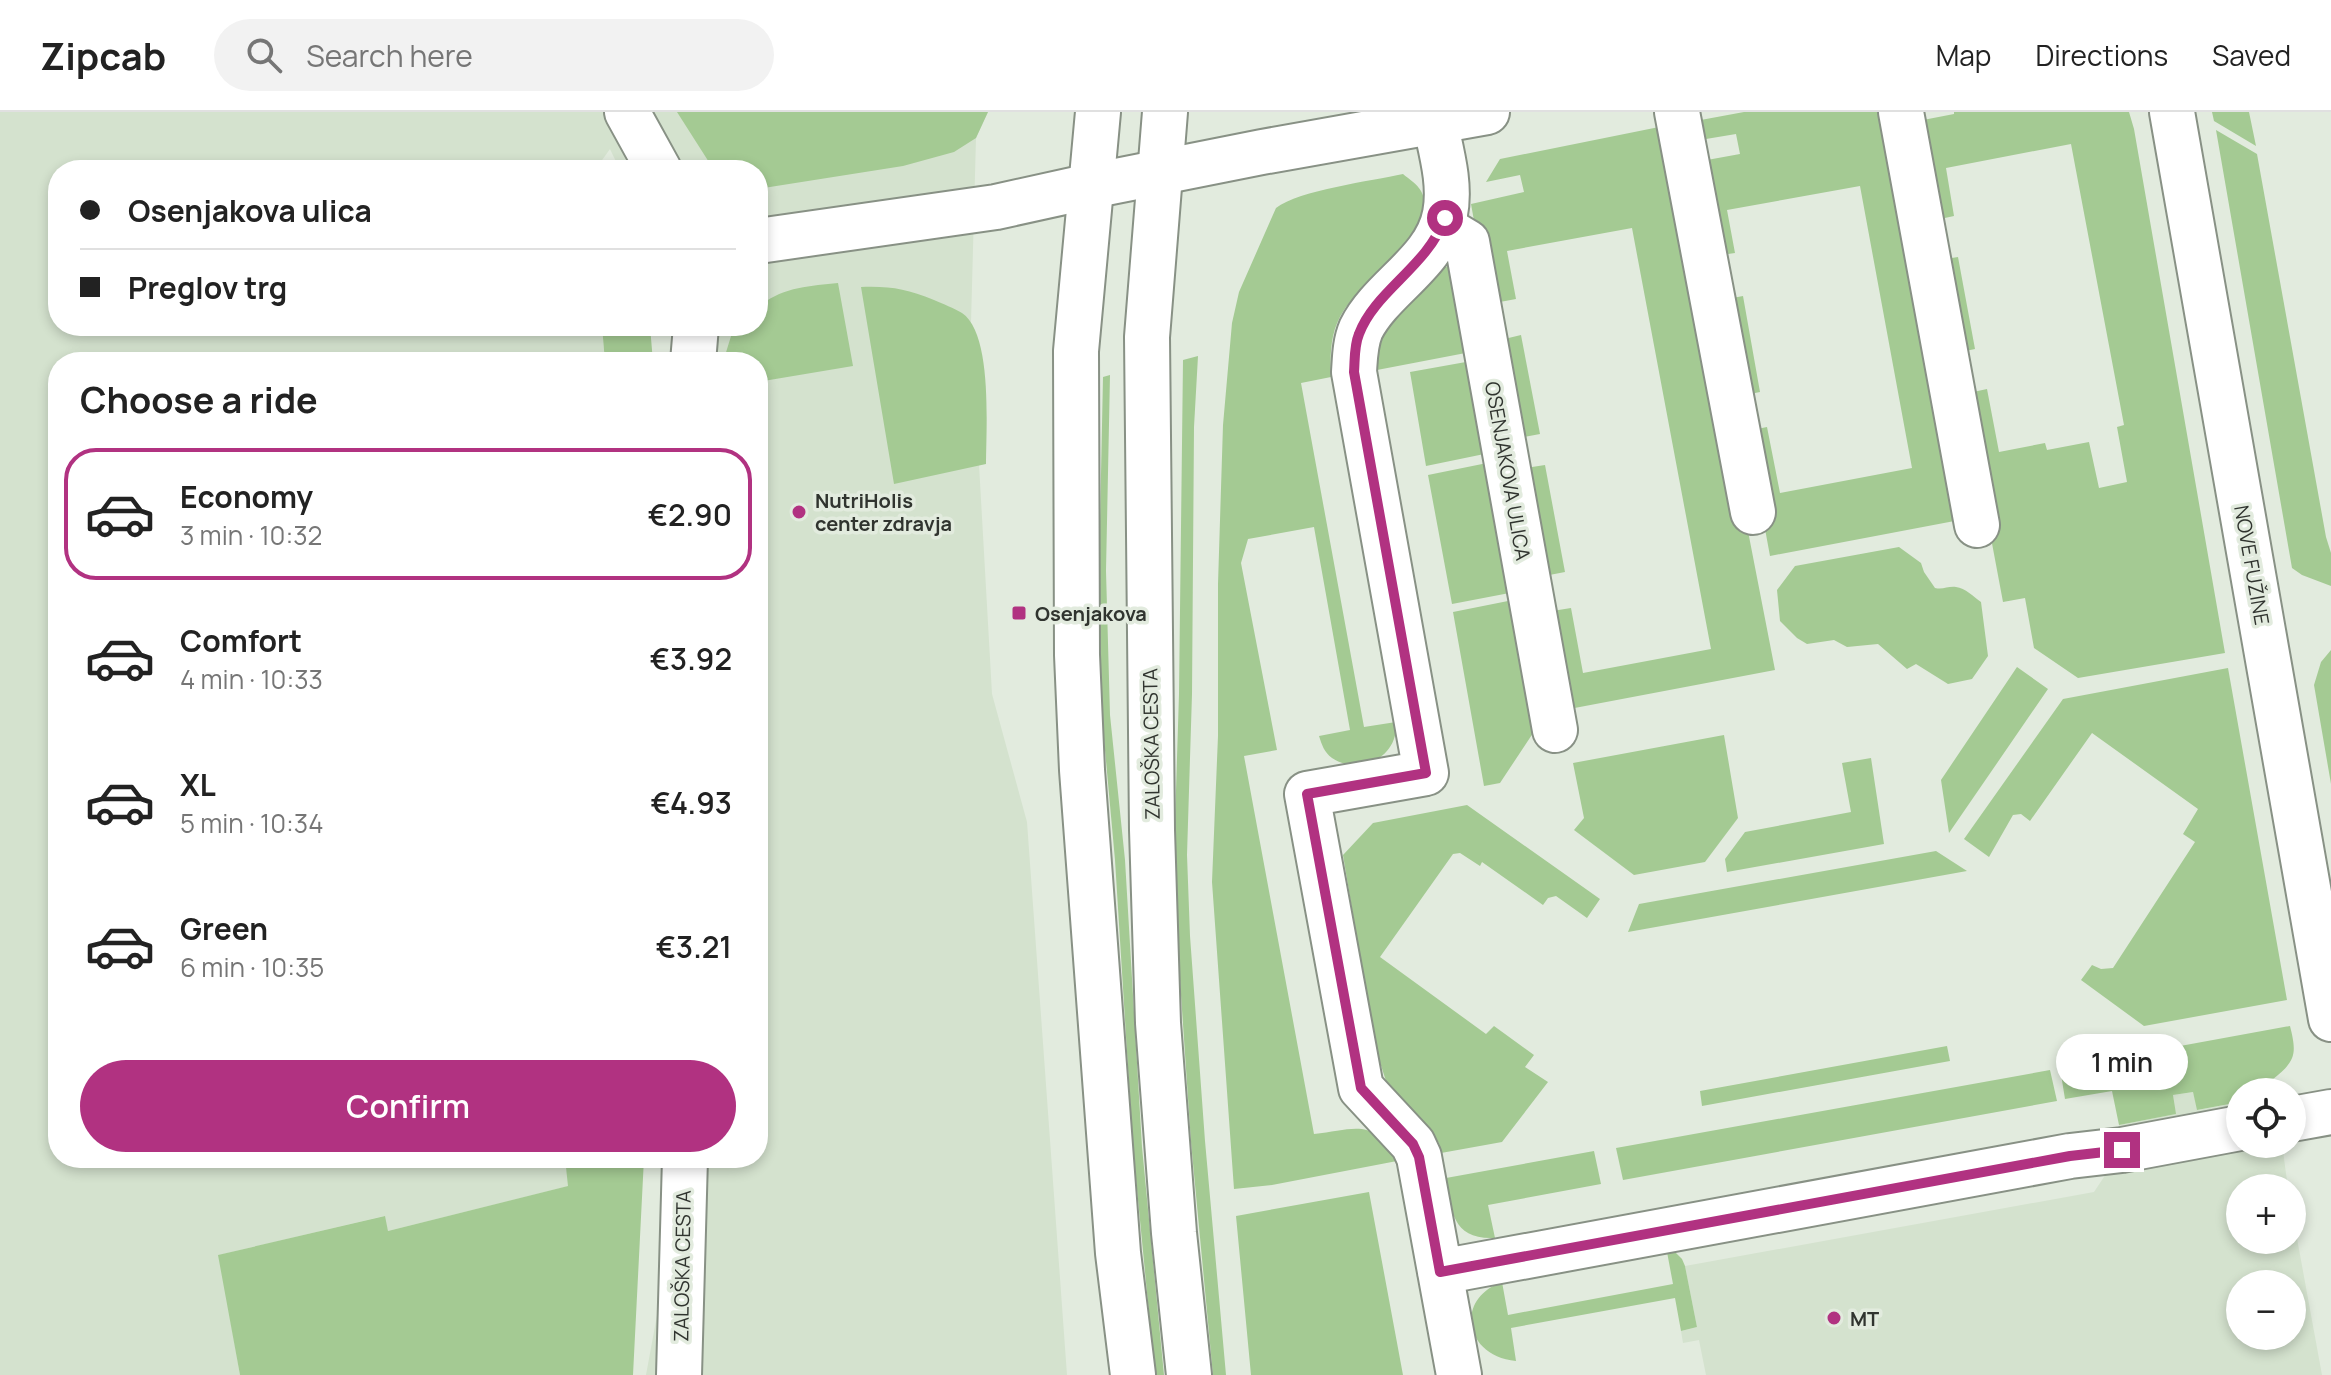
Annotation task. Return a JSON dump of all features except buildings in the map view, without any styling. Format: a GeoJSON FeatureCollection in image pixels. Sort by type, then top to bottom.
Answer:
{"type":"FeatureCollection","features":[{"type":"Feature","properties":{"kind":"street"},"geometry":{"type":"LineString","coordinates":[[627,112],[653,160]]}},
{"type":"Feature","properties":{"kind":"street"},"geometry":{"type":"LineString","coordinates":[[1098,112],[1076,351],[1077,655],[1082,770],[1118,1253],[1133,1375]]}},
{"type":"Feature","properties":{"kind":"street","name":"ZALOŠKA CESTA"},"geometry":{"type":"LineString","coordinates":[[1165,112],[1147,350],[1152,830],[1158,1023],[1174,1233],[1189,1375]]}},
{"type":"Feature","properties":{"kind":"street"},"geometry":{"type":"LineString","coordinates":[[768,240],[996,207],[1159,172],[1487,112]]}},
{"type":"Feature","properties":{"kind":"street"},"geometry":{"type":"LineString","coordinates":[[1677,112],[1753,512]]}},
{"type":"Feature","properties":{"kind":"street"},"geometry":{"type":"LineString","coordinates":[[1901,112],[1977,525]]}},
{"type":"Feature","properties":{"kind":"street","name":"NOVE FUŽINE"},"geometry":{"type":"LineString","coordinates":[[2172,112],[2331,1019]]}},
{"type":"Feature","properties":{"kind":"street"},"geometry":{"type":"LineString","coordinates":[[1435,122],[1448,196],[1442,227],[1420,261],[1370,313],[1357,341],[1354,362],[1426,773],[1307,794],[1361,1088],[1413,1144],[1421,1171],[1459,1375]]}},
{"type":"Feature","properties":{"kind":"street","name":"OSENJAKOVA ULICA"},"geometry":{"type":"LineString","coordinates":[[1442,227],[1467,242],[1555,730]]}},
{"type":"Feature","properties":{"kind":"street"},"geometry":{"type":"LineString","coordinates":[[2306,1116],[2331,1112]]}},
{"type":"Feature","properties":{"kind":"street"},"geometry":{"type":"LineString","coordinates":[[1440,1272],[2070,1156],[2122,1150],[2226,1131]]}},
{"type":"Feature","properties":{"kind":"street","name":"ZALOŠKA CESTA"},"geometry":{"type":"LineString","coordinates":[[679,1375],[685,1168]]}},
{"type":"Feature","properties":{"kind":"shaded area"},"geometry":{"type":"Polygon","coordinates":[[[0,112],[988,112],[976,138],[971,323],[992,694],[1027,822],[1067,1375],[646,1375],[684,1168],[768,1168],[768,352],[690,352],[690,336],[768,336],[768,160],[615,160],[610,149],[602,160],[48,160],[48,336],[603,336],[604,352],[48,352],[48,1168],[566,1168],[569,1186],[388,1231],[384,1216],[219,1255],[240,1375],[0,1375],[0,112]]]}},
{"type":"Feature","properties":{"kind":"shaded area"},"geometry":{"type":"Polygon","coordinates":[[[2193,1092],[2198,1110],[2226,1105],[2226,1158],[2284,1158],[2286,1174],[2226,1174],[2226,1254],[2300,1254],[2303,1270],[2226,1270],[2226,1350],[2306,1350],[2306,1288],[2322,1375],[1706,1375],[1699,1340],[1683,1343],[1681,1331],[1697,1327],[1685,1266],[2094,1192],[2122,1150],[2119,1125],[2175,1114],[2173,1095],[2193,1092]]]}},
{"type":"Feature","properties":{"kind":"green space"},"geometry":{"type":"Polygon","coordinates":[[[677,112],[988,112],[976,138],[954,152],[903,166],[768,187],[768,160],[708,160],[677,112]]]}},
{"type":"Feature","properties":{"kind":"green space"},"geometry":{"type":"Polygon","coordinates":[[[1744,112],[1889,112],[1965,519],[1770,556],[1747,431],[1767,427],[1780,493],[1912,468],[1860,186],[1727,210],[1735,253],[1714,256],[1707,160],[1740,154],[1736,134],[1694,141],[1690,122],[1744,112]]]}},
{"type":"Feature","properties":{"kind":"green space"},"geometry":{"type":"Polygon","coordinates":[[[1954,112],[2129,112],[2225,653],[2078,678],[2034,648],[2025,598],[2003,602],[1964,394],[1987,389],[1999,452],[2045,443],[2047,450],[2089,442],[2099,488],[2127,482],[2117,427],[2124,425],[2071,144],[1946,168],[1954,216],[1931,221],[1923,120],[1954,112]]]}},
{"type":"Feature","properties":{"kind":"green space"},"geometry":{"type":"Polygon","coordinates":[[[2212,112],[2249,112],[2256,146],[2214,121],[2212,112]]]}},
{"type":"Feature","properties":{"kind":"green space"},"geometry":{"type":"Polygon","coordinates":[[[1669,125],[1775,670],[1564,710],[1546,612],[1571,608],[1583,673],[1711,649],[1632,228],[1507,251],[1516,299],[1489,304],[1471,204],[1524,192],[1520,175],[1486,182],[1500,159],[1669,125]]]}},
{"type":"Feature","properties":{"kind":"green space"},"geometry":{"type":"Polygon","coordinates":[[[2216,130],[2257,154],[2331,553],[2331,586],[2292,568],[2216,130]]]}},
{"type":"Feature","properties":{"kind":"green space"},"geometry":{"type":"Polygon","coordinates":[[[1403,174],[1421,191],[1424,206],[1420,222],[1398,254],[1354,298],[1339,318],[1332,343],[1331,377],[1301,383],[1364,727],[1396,722],[1395,735],[1384,754],[1365,764],[1343,763],[1327,753],[1319,736],[1350,730],[1314,527],[1248,539],[1241,563],[1277,750],[1244,756],[1314,1134],[1362,1129],[1380,1137],[1397,1161],[1272,1185],[1234,1189],[1212,882],[1218,736],[1218,584],[1223,425],[1232,323],[1239,292],[1276,208],[1318,191],[1403,174]]]}},
{"type":"Feature","properties":{"kind":"green space"},"geometry":{"type":"Polygon","coordinates":[[[1958,257],[1975,349],[1956,353],[1939,260],[1958,257]]]}},
{"type":"Feature","properties":{"kind":"green space"},"geometry":{"type":"Polygon","coordinates":[[[1461,264],[1476,351],[1377,370],[1377,346],[1386,329],[1445,267],[1461,264]]]}},
{"type":"Feature","properties":{"kind":"green space"},"geometry":{"type":"Polygon","coordinates":[[[838,283],[853,366],[768,380],[768,352],[726,352],[731,336],[768,336],[768,300],[796,289],[838,283]]]}},
{"type":"Feature","properties":{"kind":"green space"},"geometry":{"type":"Polygon","coordinates":[[[861,287],[915,293],[959,311],[972,324],[979,341],[986,383],[986,464],[894,484],[861,287]]]}},
{"type":"Feature","properties":{"kind":"green space"},"geometry":{"type":"Polygon","coordinates":[[[1743,296],[1760,392],[1740,396],[1722,300],[1743,296]]]}},
{"type":"Feature","properties":{"kind":"green space"},"geometry":{"type":"Polygon","coordinates":[[[1521,335],[1540,434],[1514,439],[1496,341],[1521,335]]]}},
{"type":"Feature","properties":{"kind":"green space"},"geometry":{"type":"Polygon","coordinates":[[[603,336],[651,336],[652,352],[604,352],[603,336]]]}},
{"type":"Feature","properties":{"kind":"green space"},"geometry":{"type":"Polygon","coordinates":[[[1198,356],[1194,427],[1187,855],[1205,1141],[1226,1375],[1213,1375],[1191,1142],[1174,855],[1183,360],[1198,356]]]}},
{"type":"Feature","properties":{"kind":"green space"},"geometry":{"type":"Polygon","coordinates":[[[1477,360],[1494,452],[1426,466],[1410,372],[1477,360]]]}},
{"type":"Feature","properties":{"kind":"green space"},"geometry":{"type":"Polygon","coordinates":[[[1110,375],[1106,571],[1110,715],[1125,860],[1142,1147],[1164,1375],[1155,1375],[1133,1148],[1115,860],[1102,717],[1099,571],[1103,377],[1110,375]]]}},
{"type":"Feature","properties":{"kind":"green space"},"geometry":{"type":"Polygon","coordinates":[[[1497,461],[1520,591],[1452,604],[1428,475],[1497,461]]]}},
{"type":"Feature","properties":{"kind":"green space"},"geometry":{"type":"Polygon","coordinates":[[[1545,465],[1565,572],[1539,577],[1519,469],[1545,465]]]}},
{"type":"Feature","properties":{"kind":"green space"},"geometry":{"type":"Polygon","coordinates":[[[1899,547],[1921,563],[1935,588],[1959,588],[1981,602],[1988,656],[1972,679],[1948,684],[1916,664],[1907,669],[1878,644],[1847,647],[1834,640],[1807,644],[1780,621],[1777,590],[1795,566],[1899,547]]]}},
{"type":"Feature","properties":{"kind":"green space"},"geometry":{"type":"Polygon","coordinates":[[[1523,598],[1549,709],[1500,783],[1484,786],[1453,612],[1523,598]]]}},
{"type":"Feature","properties":{"kind":"green space"},"geometry":{"type":"Polygon","coordinates":[[[2331,650],[2331,784],[2314,685],[2321,662],[2331,650]]]}},
{"type":"Feature","properties":{"kind":"green space"},"geometry":{"type":"Polygon","coordinates":[[[2017,667],[2048,689],[1949,833],[1941,780],[2017,667]]]}},
{"type":"Feature","properties":{"kind":"green space"},"geometry":{"type":"Polygon","coordinates":[[[2228,668],[2287,1000],[2144,1026],[2081,980],[2092,965],[2101,969],[2113,968],[2195,842],[2183,834],[2198,809],[2092,733],[2030,821],[2021,814],[2013,815],[1989,857],[1964,839],[2063,699],[2228,668]]]}},
{"type":"Feature","properties":{"kind":"green space"},"geometry":{"type":"Polygon","coordinates":[[[1724,735],[1738,818],[1705,862],[1634,875],[1574,830],[1584,818],[1573,763],[1724,735]]]}},
{"type":"Feature","properties":{"kind":"green space"},"geometry":{"type":"Polygon","coordinates":[[[1871,758],[1884,844],[1727,872],[1725,859],[1745,832],[1851,812],[1842,763],[1871,758]]]}},
{"type":"Feature","properties":{"kind":"green space"},"geometry":{"type":"Polygon","coordinates":[[[1467,805],[1600,899],[1587,918],[1556,896],[1548,898],[1543,905],[1482,862],[1480,866],[1460,853],[1453,854],[1380,957],[1486,1034],[1494,1026],[1534,1055],[1525,1067],[1548,1082],[1502,1142],[1441,1153],[1439,1143],[1411,1116],[1386,1081],[1375,1047],[1343,855],[1373,823],[1467,805]]]}},
{"type":"Feature","properties":{"kind":"green space"},"geometry":{"type":"Polygon","coordinates":[[[1936,851],[1967,871],[1628,932],[1639,904],[1936,851]]]}},
{"type":"Feature","properties":{"kind":"green space"},"geometry":{"type":"Polygon","coordinates":[[[2290,1026],[2294,1044],[2290,1062],[2274,1078],[2226,1078],[2226,1105],[2197,1110],[2193,1092],[2173,1095],[2176,1114],[2119,1125],[2112,1091],[2065,1099],[2060,1068],[2290,1026]]]}},
{"type":"Feature","properties":{"kind":"green space"},"geometry":{"type":"Polygon","coordinates":[[[1947,1046],[1950,1061],[1702,1106],[1700,1091],[1947,1046]]]}},
{"type":"Feature","properties":{"kind":"green space"},"geometry":{"type":"Polygon","coordinates":[[[2050,1070],[2057,1101],[1623,1180],[1616,1148],[2050,1070]]]}},
{"type":"Feature","properties":{"kind":"green space"},"geometry":{"type":"Polygon","coordinates":[[[1594,1151],[1601,1184],[1488,1205],[1495,1238],[1470,1234],[1457,1222],[1446,1178],[1594,1151]]]}},
{"type":"Feature","properties":{"kind":"green space"},"geometry":{"type":"Polygon","coordinates":[[[566,1168],[643,1168],[633,1375],[240,1375],[218,1255],[385,1216],[388,1231],[568,1186],[566,1168]]]}},
{"type":"Feature","properties":{"kind":"green space"},"geometry":{"type":"Polygon","coordinates":[[[1369,1192],[1403,1375],[1251,1375],[1236,1216],[1369,1192]]]}},
{"type":"Feature","properties":{"kind":"green space"},"geometry":{"type":"Polygon","coordinates":[[[1674,1251],[1685,1266],[1697,1327],[1681,1331],[1675,1298],[1511,1328],[1516,1361],[1486,1350],[1472,1327],[1476,1301],[1486,1290],[1502,1282],[1508,1315],[1673,1284],[1667,1252],[1674,1251]]]}},
{"type":"Feature","properties":{"kind":"place","name":"NutriHolis center zdravja"},"geometry":{"type":"Point","coordinates":[799,512]}},
{"type":"Feature","properties":{"kind":"place","name":"Osenjakova"},"geometry":{"type":"Point","coordinates":[1019,613]}},
{"type":"Feature","properties":{"kind":"place","name":"MT"},"geometry":{"type":"Point","coordinates":[1834,1318]}},
{"type":"Feature","properties":{"kind":"route"},"geometry":{"type":"LineString","coordinates":[[1445,218],[1439,234],[1420,261],[1370,313],[1357,341],[1354,372],[1426,773],[1307,794],[1361,1088],[1413,1144],[1419,1157],[1440,1272],[2070,1156],[2122,1150]]}}]}
